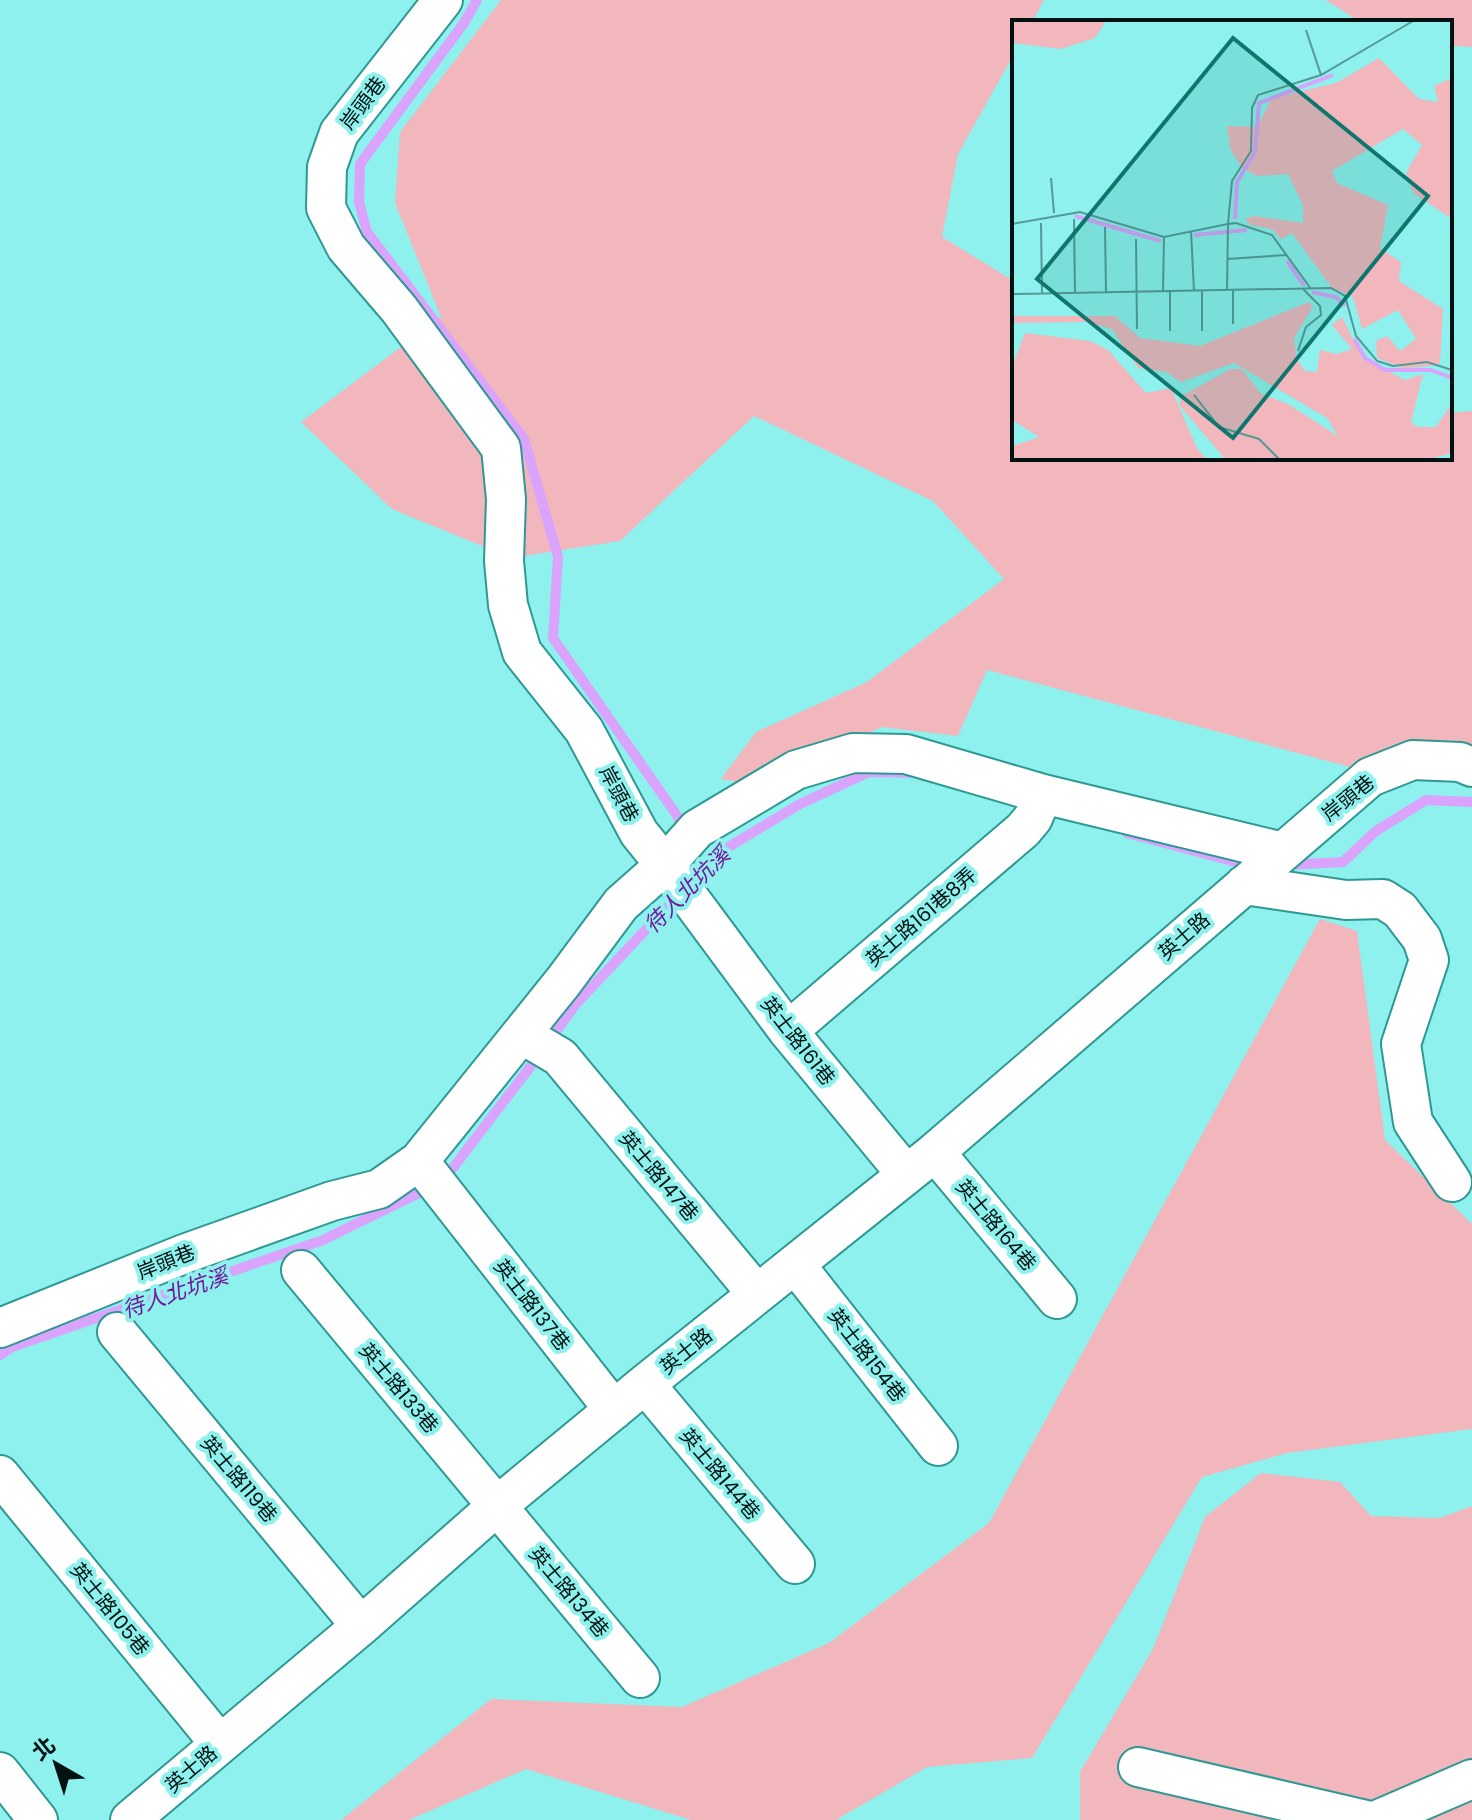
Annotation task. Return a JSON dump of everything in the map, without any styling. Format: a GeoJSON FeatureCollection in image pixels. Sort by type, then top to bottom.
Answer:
{"type":"FeatureCollection","features":[{"type":"Feature","properties":{"kind":"street","name":"岸頭巷"},"geometry":{"type":"LineString","coordinates":[[0,1328],[184,1254],[332,1201],[379,1189],[419,1161],[621,904],[665,865],[639,833],[584,730],[522,652],[508,605],[504,561],[506,499],[501,448],[399,309],[346,247],[326,208],[327,167],[339,133],[443,0]]}},
{"type":"Feature","properties":{"kind":"street"},"geometry":{"type":"LineString","coordinates":[[665,865],[697,829],[771,784],[796,770],[853,753],[906,754],[1038,806],[1283,852]]}},
{"type":"Feature","properties":{"kind":"street","name":"岸頭巷"},"geometry":{"type":"LineString","coordinates":[[1244,885],[1370,777],[1413,760],[1460,762],[1472,767]]}},
{"type":"Feature","properties":{"kind":"street","name":"英士路161巷8弄"},"geometry":{"type":"LineString","coordinates":[[788,1031],[1038,806]]}},
{"type":"Feature","properties":{"kind":"street","name":"英士路161巷"},"geometry":{"type":"LineString","coordinates":[[665,865],[788,1031],[920,1163]]}},
{"type":"Feature","properties":{"kind":"street"},"geometry":{"type":"LineString","coordinates":[[1244,885],[1346,900],[1383,899],[1400,910],[1422,939],[1429,960],[1401,1044],[1413,1122],[1452,1182]]}},
{"type":"Feature","properties":{"kind":"street","name":"英士路"},"geometry":{"type":"LineString","coordinates":[[130,1820],[361,1626],[497,1506],[920,1163],[1244,885]]}},
{"type":"Feature","properties":{"kind":"street","name":"英士路147巷"},"geometry":{"type":"LineString","coordinates":[[521,1034],[560,1057],[757,1294]]}},
{"type":"Feature","properties":{"kind":"street","name":"英士路137巷"},"geometry":{"type":"LineString","coordinates":[[419,1161],[614,1410]]}},
{"type":"Feature","properties":{"kind":"street","name":"英士路164巷"},"geometry":{"type":"LineString","coordinates":[[920,1163],[1057,1299]]}},
{"type":"Feature","properties":{"kind":"street","name":"英士路154巷"},"geometry":{"type":"LineString","coordinates":[[795,1264],[938,1446]]}},
{"type":"Feature","properties":{"kind":"street","name":"英士路133巷"},"geometry":{"type":"LineString","coordinates":[[301,1270],[497,1506]]}},
{"type":"Feature","properties":{"kind":"street","name":"英士路119巷"},"geometry":{"type":"LineString","coordinates":[[117,1332],[361,1626]]}},
{"type":"Feature","properties":{"kind":"street","name":"英士路144巷"},"geometry":{"type":"LineString","coordinates":[[645,1384],[795,1564]]}},
{"type":"Feature","properties":{"kind":"street","name":"英士路105巷"},"geometry":{"type":"LineString","coordinates":[[0,1475],[220,1744]]}},
{"type":"Feature","properties":{"kind":"street","name":"英士路134巷"},"geometry":{"type":"LineString","coordinates":[[497,1506],[640,1678]]}},
{"type":"Feature","properties":{"kind":"street"},"geometry":{"type":"LineString","coordinates":[[1138,1767],[1366,1820]]}},
{"type":"Feature","properties":{"kind":"street"},"geometry":{"type":"LineString","coordinates":[[0,1772],[38,1820]]}},
{"type":"Feature","properties":{"kind":"street"},"geometry":{"type":"LineString","coordinates":[[1377,1820],[1472,1779]]}},
{"type":"Feature","properties":{"kind":"shaded area"},"geometry":{"type":"Polygon","coordinates":[[[501,0],[1044,0],[1033,20],[1012,20],[1012,58],[958,154],[942,237],[1012,277],[1012,460],[1452,460],[1452,413],[1472,411],[1472,747],[1372,773],[987,670],[958,736],[881,727],[767,787],[721,779],[756,732],[867,682],[1004,579],[933,501],[754,416],[620,541],[511,558],[392,509],[301,422],[441,317],[395,203],[400,132],[501,0]]]}},
{"type":"Feature","properties":{"kind":"shaded area"},"geometry":{"type":"Polygon","coordinates":[[[1326,0],[1472,0],[1472,47],[1452,46],[1452,20],[1357,20],[1326,0]]]}},
{"type":"Feature","properties":{"kind":"shaded area"},"geometry":{"type":"Polygon","coordinates":[[[1320,919],[1357,931],[1385,1140],[1472,1224],[1472,1429],[1287,1453],[1202,1477],[1032,1758],[927,1767],[836,1820],[691,1820],[526,1769],[409,1820],[341,1820],[491,1699],[682,1707],[829,1643],[989,1523],[1320,919]]]}},
{"type":"Feature","properties":{"kind":"shaded area"},"geometry":{"type":"Polygon","coordinates":[[[1261,1473],[1340,1482],[1371,1516],[1440,1518],[1472,1506],[1472,1820],[1080,1820],[1080,1772],[1153,1649],[1205,1517],[1261,1473]]]}},
{"type":"Feature","properties":{"kind":"waterway"},"geometry":{"type":"LineString","coordinates":[[477,0],[464,23],[360,164],[359,202],[367,232],[524,439],[558,557],[553,638],[678,817],[683,834]]}},
{"type":"Feature","properties":{"kind":"waterway","name":"待人北坑溪"},"geometry":{"type":"LineString","coordinates":[[549,1041],[575,1005],[717,854],[800,804],[869,772],[916,773]]}},
{"type":"Feature","properties":{"kind":"waterway","name":"待人北坑溪"},"geometry":{"type":"LineString","coordinates":[[1287,865],[1343,862],[1376,831],[1426,800],[1472,802]]}},
{"type":"Feature","properties":{"kind":"waterway","name":"待人北坑溪"},"geometry":{"type":"LineString","coordinates":[[1127,833],[1251,866]]}},
{"type":"Feature","properties":{"kind":"waterway","name":"待人北坑溪"},"geometry":{"type":"LineString","coordinates":[[443,1181],[540,1054]]}},
{"type":"Feature","properties":{"kind":"waterway","name":"待人北坑溪"},"geometry":{"type":"LineString","coordinates":[[0,1355],[12,1347],[323,1240],[429,1188]]}}]}
